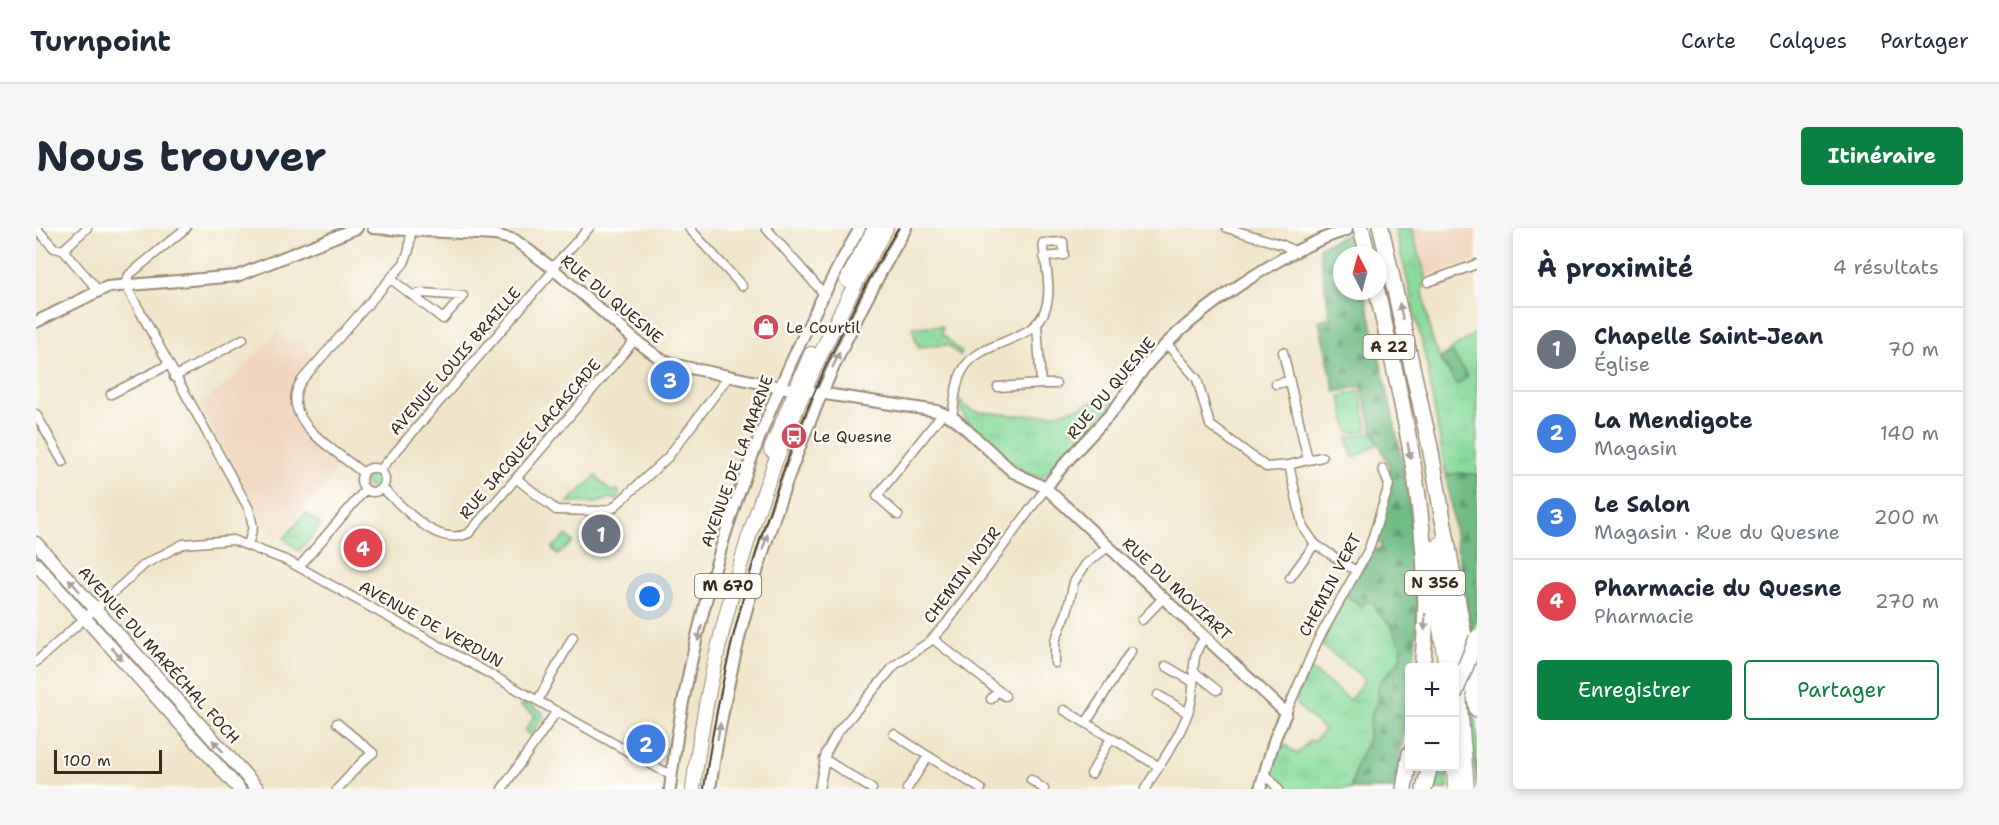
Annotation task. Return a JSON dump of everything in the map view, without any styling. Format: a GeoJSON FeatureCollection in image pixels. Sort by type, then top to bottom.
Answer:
{"type":"FeatureCollection","features":[{"type":"Feature","properties":{"kind":"highway","name":"A 22"},"geometry":{"type":"LineString","coordinates":[[1381,228],[1430,447],[1477,709]]}},
{"type":"Feature","properties":{"kind":"highway"},"geometry":{"type":"LineString","coordinates":[[1354,229],[1363,246]]}},
{"type":"Feature","properties":{"kind":"highway","name":"A 22"},"geometry":{"type":"LineString","coordinates":[[1379,300],[1418,500],[1425,592],[1422,663]]}},
{"type":"Feature","properties":{"kind":"highway"},"geometry":{"type":"LineString","coordinates":[[1459,685],[1477,638]]}},
{"type":"Feature","properties":{"kind":"highway"},"geometry":{"type":"LineString","coordinates":[[1404,789],[1407,771]]}},
{"type":"Feature","properties":{"kind":"highway"},"geometry":{"type":"LineString","coordinates":[[1424,789],[1430,771]]}},
{"type":"Feature","properties":{"kind":"main road","name":"AVENUE DE LA MARNE"},"geometry":{"type":"LineString","coordinates":[[686,789],[701,698],[720,614],[765,466],[875,228]]}},
{"type":"Feature","properties":{"kind":"main road","name":"AVENUE DE LA MARNE"},"geometry":{"type":"LineString","coordinates":[[693,789],[711,683],[736,579],[771,473],[800,389],[886,228]]}},
{"type":"Feature","properties":{"kind":"main road","name":"N 356"},"geometry":{"type":"LineString","coordinates":[[1416,389],[1449,606],[1467,789]]}},
{"type":"Feature","properties":{"kind":"main road","name":"N 356"},"geometry":{"type":"LineString","coordinates":[[1418,500],[1432,564],[1445,663]]}},
{"type":"Feature","properties":{"kind":"main road","name":"AVENUE DU MARÉCHAL FOCH"},"geometry":{"type":"LineString","coordinates":[[36,543],[258,789]]}},
{"type":"Feature","properties":{"kind":"main road","name":"AVENUE DU MARÉCHAL FOCH"},"geometry":{"type":"LineString","coordinates":[[36,564],[239,789]]}},
{"type":"Feature","properties":{"kind":"main road"},"geometry":{"type":"LineString","coordinates":[[1429,789],[1431,771]]}},
{"type":"Feature","properties":{"kind":"main road"},"geometry":{"type":"LineString","coordinates":[[1454,771],[1455,789]]}},
{"type":"Feature","properties":{"kind":"street"},"geometry":{"type":"LineString","coordinates":[[36,228],[54,248],[63,250],[98,290]]}},
{"type":"Feature","properties":{"kind":"street"},"geometry":{"type":"LineString","coordinates":[[63,250],[87,228]]}},
{"type":"Feature","properties":{"kind":"street"},"geometry":{"type":"LineString","coordinates":[[125,284],[129,275],[186,228]]}},
{"type":"Feature","properties":{"kind":"street"},"geometry":{"type":"LineString","coordinates":[[36,322],[98,290],[125,284],[237,276],[357,228]]}},
{"type":"Feature","properties":{"kind":"street","name":"RUE DU QUESNE"},"geometry":{"type":"LineString","coordinates":[[373,228],[506,237],[519,243],[553,269],[635,340],[670,363],[780,387],[822,392],[947,415]]}},
{"type":"Feature","properties":{"kind":"street","name":"AVENUE LOUIS BRAILLE"},"geometry":{"type":"LineString","coordinates":[[380,470],[589,228]]}},
{"type":"Feature","properties":{"kind":"street"},"geometry":{"type":"LineString","coordinates":[[689,228],[742,286]]}},
{"type":"Feature","properties":{"kind":"street"},"geometry":{"type":"LineString","coordinates":[[766,228],[824,294]]}},
{"type":"Feature","properties":{"kind":"street","name":"AVENUE DE LA MARNE"},"geometry":{"type":"LineString","coordinates":[[670,789],[688,681],[716,572],[745,478],[780,387],[824,294],[860,228]]}},
{"type":"Feature","properties":{"kind":"street"},"geometry":{"type":"LineString","coordinates":[[710,789],[725,701],[751,591],[782,491],[822,392],[863,305],[906,228]]}},
{"type":"Feature","properties":{"kind":"street"},"geometry":{"type":"LineString","coordinates":[[1227,228],[1283,245],[1296,252]]}},
{"type":"Feature","properties":{"kind":"street"},"geometry":{"type":"LineString","coordinates":[[363,473],[303,422],[296,409],[295,395],[303,380],[391,279],[408,255],[414,229]]}},
{"type":"Feature","properties":{"kind":"street","name":"RUE DU QUESNE"},"geometry":{"type":"LineString","coordinates":[[1046,488],[1125,396],[1152,359],[1167,344],[1238,286],[1296,252],[1354,229]]}},
{"type":"Feature","properties":{"kind":"street"},"geometry":{"type":"LineString","coordinates":[[1041,384],[1037,324],[1047,301],[1044,257]]}},
{"type":"Feature","properties":{"kind":"street"},"geometry":{"type":"LineString","coordinates":[[1428,282],[1477,264]]}},
{"type":"Feature","properties":{"kind":"street"},"geometry":{"type":"LineString","coordinates":[[391,279],[443,319],[463,296],[423,293],[414,295]]}},
{"type":"Feature","properties":{"kind":"street"},"geometry":{"type":"LineString","coordinates":[[125,284],[174,377],[249,509],[253,523],[248,545]]}},
{"type":"Feature","properties":{"kind":"street"},"geometry":{"type":"LineString","coordinates":[[898,515],[877,496],[947,415],[958,382],[969,361],[985,348],[1020,334],[1037,324]]}},
{"type":"Feature","properties":{"kind":"street"},"geometry":{"type":"LineString","coordinates":[[174,377],[243,339]]}},
{"type":"Feature","properties":{"kind":"street","name":"RUE JACQUES LACASCADE"},"geometry":{"type":"LineString","coordinates":[[382,488],[437,533],[455,537],[474,530],[635,340]]}},
{"type":"Feature","properties":{"kind":"street"},"geometry":{"type":"LineString","coordinates":[[1167,344],[1197,379],[1210,425],[1263,465],[1274,468],[1322,458]]}},
{"type":"Feature","properties":{"kind":"street"},"geometry":{"type":"LineString","coordinates":[[1283,352],[1308,460]]}},
{"type":"Feature","properties":{"kind":"street"},"geometry":{"type":"LineString","coordinates":[[111,394],[168,365]]}},
{"type":"Feature","properties":{"kind":"street"},"geometry":{"type":"LineString","coordinates":[[517,478],[556,510],[590,512],[613,508],[668,457],[729,376]]}},
{"type":"Feature","properties":{"kind":"street"},"geometry":{"type":"LineString","coordinates":[[1276,384],[1289,381]]}},
{"type":"Feature","properties":{"kind":"street"},"geometry":{"type":"LineString","coordinates":[[998,387],[1056,384]]}},
{"type":"Feature","properties":{"kind":"street"},"geometry":{"type":"LineString","coordinates":[[36,414],[63,462]]}},
{"type":"Feature","properties":{"kind":"street"},"geometry":{"type":"LineString","coordinates":[[947,415],[1007,468],[1046,488]]}},
{"type":"Feature","properties":{"kind":"street"},"geometry":{"type":"LineString","coordinates":[[1289,465],[1303,527],[1315,544],[1356,571]]}},
{"type":"Feature","properties":{"kind":"street"},"geometry":{"type":"LineString","coordinates":[[370,468],[380,470],[385,479],[382,488],[374,493],[365,490],[360,483],[363,473],[370,468]]}},
{"type":"Feature","properties":{"kind":"street","name":"CHEMIN VERT"},"geometry":{"type":"LineString","coordinates":[[1286,713],[1317,640],[1369,549],[1389,487],[1389,479],[1383,469]]}},
{"type":"Feature","properties":{"kind":"street","name":"RUE DU MOVIART"},"geometry":{"type":"LineString","coordinates":[[1046,488],[1286,713]]}},
{"type":"Feature","properties":{"kind":"street","name":"CHEMIN NOIR"},"geometry":{"type":"LineString","coordinates":[[819,789],[824,759],[837,733],[891,669],[933,639],[1046,488]]}},
{"type":"Feature","properties":{"kind":"street"},"geometry":{"type":"LineString","coordinates":[[299,567],[365,490]]}},
{"type":"Feature","properties":{"kind":"street","name":"AVENUE DE VERDUN"},"geometry":{"type":"LineString","coordinates":[[36,662],[150,561],[183,544],[221,539],[248,545],[299,567],[672,776]]}},
{"type":"Feature","properties":{"kind":"street"},"geometry":{"type":"LineString","coordinates":[[1290,578],[1315,544]]}},
{"type":"Feature","properties":{"kind":"street"},"geometry":{"type":"LineString","coordinates":[[1055,663],[1055,641],[1066,617],[1074,582],[1086,564],[1109,546]]}},
{"type":"Feature","properties":{"kind":"street"},"geometry":{"type":"LineString","coordinates":[[1142,620],[1164,597]]}},
{"type":"Feature","properties":{"kind":"street"},"geometry":{"type":"LineString","coordinates":[[538,700],[573,637]]}},
{"type":"Feature","properties":{"kind":"street"},"geometry":{"type":"LineString","coordinates":[[1145,789],[1188,713],[1196,650],[1206,637]]}},
{"type":"Feature","properties":{"kind":"street"},"geometry":{"type":"LineString","coordinates":[[933,639],[1001,693],[991,699]]}},
{"type":"Feature","properties":{"kind":"street"},"geometry":{"type":"LineString","coordinates":[[1086,723],[1131,651]]}},
{"type":"Feature","properties":{"kind":"street"},"geometry":{"type":"LineString","coordinates":[[1166,666],[1193,682]]}},
{"type":"Feature","properties":{"kind":"street"},"geometry":{"type":"LineString","coordinates":[[1193,671],[1217,690]]}},
{"type":"Feature","properties":{"kind":"street"},"geometry":{"type":"LineString","coordinates":[[1158,695],[1188,713]]}},
{"type":"Feature","properties":{"kind":"street"},"geometry":{"type":"LineString","coordinates":[[1065,710],[1158,766]]}},
{"type":"Feature","properties":{"kind":"street"},"geometry":{"type":"LineString","coordinates":[[502,789],[556,711]]}},
{"type":"Feature","properties":{"kind":"street"},"geometry":{"type":"LineString","coordinates":[[1260,789],[1286,713]]}},
{"type":"Feature","properties":{"kind":"street"},"geometry":{"type":"LineString","coordinates":[[337,723],[373,753],[354,767],[350,777],[337,789]]}},
{"type":"Feature","properties":{"kind":"street"},"geometry":{"type":"LineString","coordinates":[[894,734],[981,789]]}},
{"type":"Feature","properties":{"kind":"street"},"geometry":{"type":"LineString","coordinates":[[1091,774],[1111,738]]}},
{"type":"Feature","properties":{"kind":"street"},"geometry":{"type":"LineString","coordinates":[[907,789],[928,756]]}},
{"type":"Feature","properties":{"kind":"street"},"geometry":{"type":"LineString","coordinates":[[824,759],[872,789]]}},
{"type":"Feature","properties":{"kind":"street"},"geometry":{"type":"LineString","coordinates":[[1265,772],[1278,789]]}},
{"type":"Feature","properties":{"kind":"street"},"geometry":{"type":"LineString","coordinates":[[1031,780],[1044,789]]}},
{"type":"Feature","properties":{"kind":"shaded area"},"geometry":{"type":"Polygon","coordinates":[[[1411,228],[1477,228],[1477,260],[1426,276],[1411,228]]]}},
{"type":"Feature","properties":{"kind":"shaded area"},"geometry":{"type":"Polygon","coordinates":[[[277,332],[288,342],[301,336],[307,350],[315,357],[291,387],[290,409],[301,429],[340,461],[339,467],[280,536],[273,537],[198,407],[235,376],[277,332]]]}},
{"type":"Feature","properties":{"kind":"green space"},"geometry":{"type":"Polygon","coordinates":[[[1395,228],[1411,228],[1426,276],[1423,291],[1431,336],[1440,359],[1467,377],[1451,350],[1477,332],[1477,475],[1459,473],[1446,476],[1426,360],[1395,228]]]}},
{"type":"Feature","properties":{"kind":"green space"},"geometry":{"type":"Polygon","coordinates":[[[1349,233],[1353,246],[1333,246],[1333,300],[1366,300],[1396,431],[1412,525],[1417,620],[1413,663],[1405,663],[1405,723],[1395,789],[1351,789],[1356,766],[1368,739],[1371,714],[1377,704],[1379,682],[1399,662],[1402,648],[1390,624],[1376,611],[1374,603],[1367,601],[1362,606],[1346,596],[1373,548],[1380,549],[1381,543],[1375,542],[1392,488],[1389,465],[1373,432],[1361,386],[1335,392],[1319,321],[1330,317],[1319,247],[1349,233]]]}},
{"type":"Feature","properties":{"kind":"green space"},"geometry":{"type":"Polygon","coordinates":[[[942,326],[942,334],[962,353],[960,356],[948,345],[918,347],[912,327],[942,326]]]}},
{"type":"Feature","properties":{"kind":"green space"},"geometry":{"type":"Polygon","coordinates":[[[1451,350],[1467,377],[1457,385],[1440,359],[1451,350]]]}},
{"type":"Feature","properties":{"kind":"green space"},"geometry":{"type":"Polygon","coordinates":[[[1359,391],[1368,430],[1349,433],[1340,396],[1359,391]]]}},
{"type":"Feature","properties":{"kind":"green space"},"geometry":{"type":"Polygon","coordinates":[[[1105,396],[1113,403],[1065,457],[1041,478],[1004,458],[978,435],[962,411],[960,400],[966,407],[978,412],[1036,415],[1078,408],[1105,396]]]}},
{"type":"Feature","properties":{"kind":"green space"},"geometry":{"type":"Polygon","coordinates":[[[1373,432],[1378,444],[1353,458],[1347,437],[1373,432]]]}},
{"type":"Feature","properties":{"kind":"green space"},"geometry":{"type":"Polygon","coordinates":[[[369,472],[375,472],[380,480],[378,486],[369,488],[364,483],[364,477],[369,472]]]}},
{"type":"Feature","properties":{"kind":"green space"},"geometry":{"type":"Polygon","coordinates":[[[1459,473],[1477,475],[1477,619],[1471,635],[1446,476],[1459,473]]]}},
{"type":"Feature","properties":{"kind":"green space"},"geometry":{"type":"Polygon","coordinates":[[[596,476],[610,491],[618,490],[620,494],[617,500],[610,498],[597,503],[568,502],[596,476]]]}},
{"type":"Feature","properties":{"kind":"green space"},"geometry":{"type":"Polygon","coordinates":[[[306,513],[321,525],[299,551],[284,538],[306,513]]]}},
{"type":"Feature","properties":{"kind":"green space"},"geometry":{"type":"Polygon","coordinates":[[[567,535],[573,542],[558,555],[552,548],[567,535]]]}},
{"type":"Feature","properties":{"kind":"green space"},"geometry":{"type":"Polygon","coordinates":[[[36,547],[84,600],[77,606],[36,561],[36,547]]]}},
{"type":"Feature","properties":{"kind":"green space"},"geometry":{"type":"Polygon","coordinates":[[[1346,596],[1374,603],[1376,611],[1390,624],[1402,648],[1399,662],[1379,682],[1377,704],[1371,714],[1368,739],[1356,766],[1351,789],[1282,789],[1269,772],[1278,744],[1283,748],[1285,745],[1297,754],[1310,740],[1313,742],[1324,730],[1297,705],[1296,700],[1309,668],[1350,700],[1365,679],[1321,645],[1346,596]]]}},
{"type":"Feature","properties":{"kind":"green space"},"geometry":{"type":"Polygon","coordinates":[[[1468,685],[1477,734],[1477,789],[1466,689],[1468,685]]]}},
{"type":"Feature","properties":{"kind":"green space"},"geometry":{"type":"Polygon","coordinates":[[[524,701],[542,712],[543,716],[530,735],[525,731],[535,715],[521,706],[524,701]]]}},
{"type":"Feature","properties":{"kind":"green space"},"geometry":{"type":"Polygon","coordinates":[[[1439,771],[1447,771],[1448,789],[1435,789],[1439,771]]]}},
{"type":"Feature","properties":{"kind":"tram line"},"geometry":{"type":"LineString","coordinates":[[704,789],[716,716],[732,643],[773,499],[799,429],[829,360],[898,228]]}},
{"type":"Feature","properties":{"kind":"place","name":"Le Courtil"},"geometry":{"type":"Point","coordinates":[766,327]}},
{"type":"Feature","properties":{"kind":"place","name":"Le Salon"},"geometry":{"type":"Point","coordinates":[670,380]}},
{"type":"Feature","properties":{"kind":"place","name":"Le Quesne"},"geometry":{"type":"Point","coordinates":[794,436]}},
{"type":"Feature","properties":{"kind":"place","name":"Chapelle Saint-Jean"},"geometry":{"type":"Point","coordinates":[601,534]}},
{"type":"Feature","properties":{"kind":"place","name":"Pharmacie du Quesne"},"geometry":{"type":"Point","coordinates":[363,548]}},
{"type":"Feature","properties":{"kind":"place","name":"La Mendigote"},"geometry":{"type":"Point","coordinates":[646,744]}}]}
